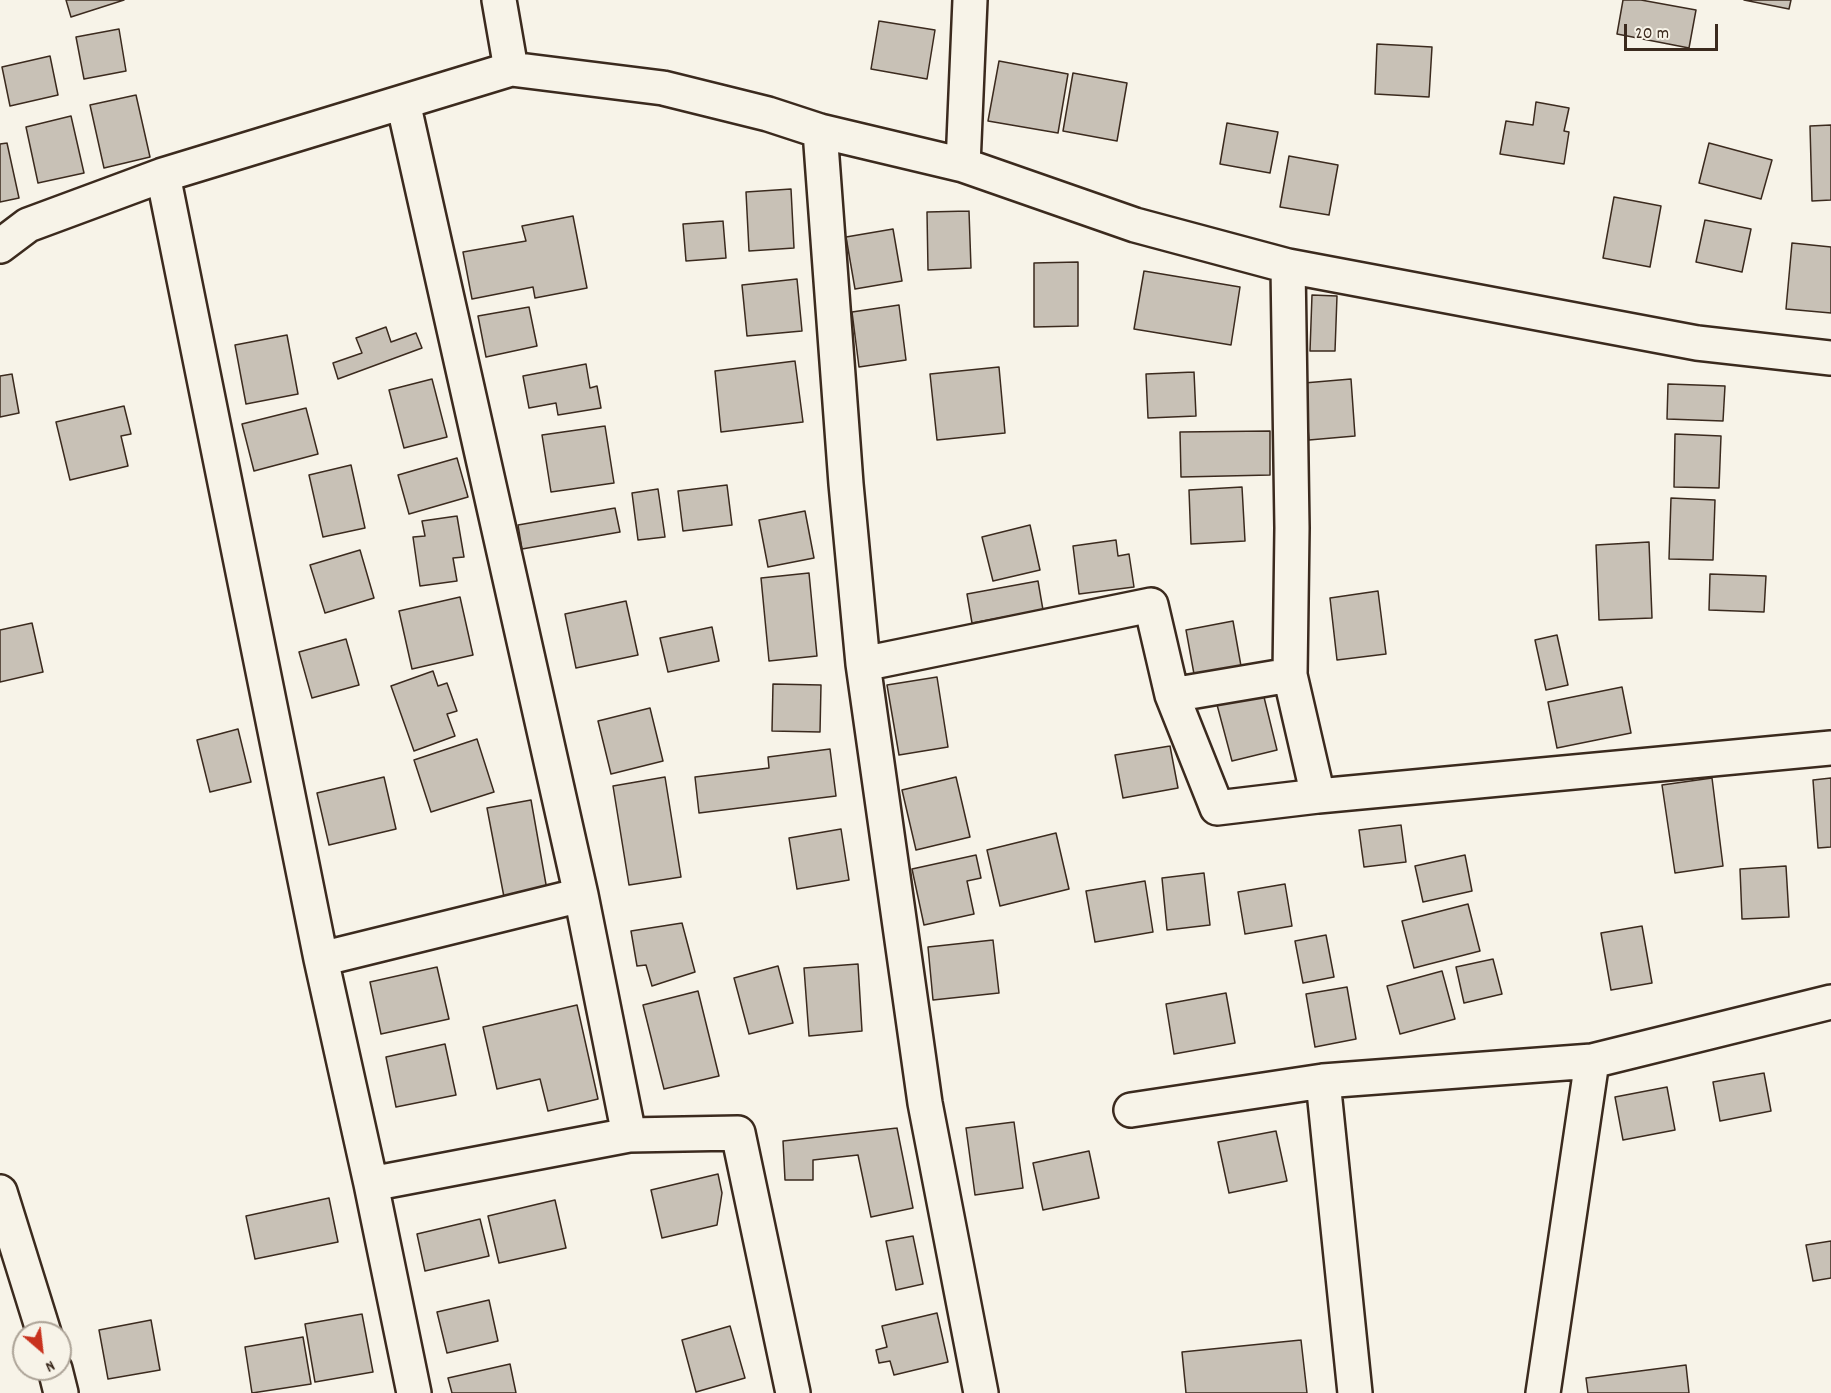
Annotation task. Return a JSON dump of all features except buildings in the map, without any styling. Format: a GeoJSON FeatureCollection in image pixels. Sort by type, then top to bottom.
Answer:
{"type":"FeatureCollection","features":[{"type":"Feature","properties":{"kind":"street"},"geometry":{"type":"LineString","coordinates":[[499,0],[511,69]]}},
{"type":"Feature","properties":{"kind":"street"},"geometry":{"type":"LineString","coordinates":[[963,165],[970,0]]}},
{"type":"Feature","properties":{"kind":"street"},"geometry":{"type":"LineString","coordinates":[[0,246],[28,225],[163,176],[511,69],[663,88],[768,114],[820,131],[963,165],[1135,225],[1288,266],[1697,343],[1831,357]]}},
{"type":"Feature","properties":{"kind":"street"},"geometry":{"type":"LineString","coordinates":[[403,102],[581,895],[629,1135]]}},
{"type":"Feature","properties":{"kind":"street"},"geometry":{"type":"LineString","coordinates":[[820,131],[846,484],[863,664],[925,1103],[981,1393]]}},
{"type":"Feature","properties":{"kind":"street"},"geometry":{"type":"LineString","coordinates":[[163,176],[321,959],[414,1393]]}},
{"type":"Feature","properties":{"kind":"street"},"geometry":{"type":"LineString","coordinates":[[1288,266],[1292,528],[1290,675],[1318,796]]}},
{"type":"Feature","properties":{"kind":"street"},"geometry":{"type":"LineString","coordinates":[[863,664],[1151,605],[1172,695],[1217,808],[1318,796],[1831,748]]}},
{"type":"Feature","properties":{"kind":"street"},"geometry":{"type":"LineString","coordinates":[[1172,695],[1290,675]]}},
{"type":"Feature","properties":{"kind":"street"},"geometry":{"type":"LineString","coordinates":[[321,959],[581,895]]}},
{"type":"Feature","properties":{"kind":"street"},"geometry":{"type":"LineString","coordinates":[[1131,1110],[1323,1081],[1592,1061],[1831,1002]]}},
{"type":"Feature","properties":{"kind":"street"},"geometry":{"type":"LineString","coordinates":[[1543,1393],[1592,1061]]}},
{"type":"Feature","properties":{"kind":"street"},"geometry":{"type":"LineString","coordinates":[[1323,1081],[1355,1393]]}},
{"type":"Feature","properties":{"kind":"street"},"geometry":{"type":"LineString","coordinates":[[371,1184],[629,1135],[738,1133],[793,1393]]}},
{"type":"Feature","properties":{"kind":"street"},"geometry":{"type":"LineString","coordinates":[[0,1192],[40,1321]]}}]}
